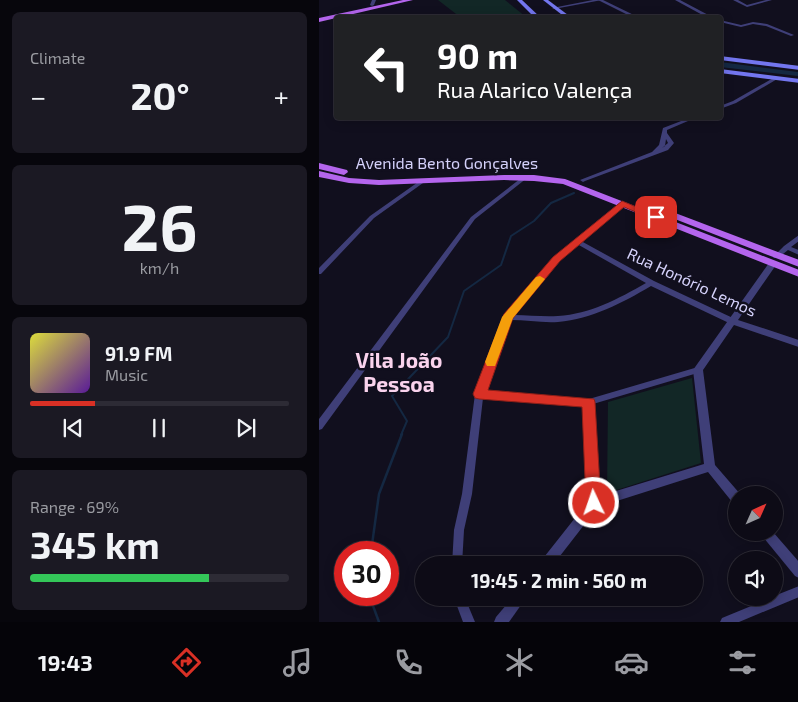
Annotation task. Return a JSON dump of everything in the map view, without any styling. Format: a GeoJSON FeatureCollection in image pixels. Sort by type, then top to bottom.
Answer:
{"type":"FeatureCollection","features":[{"type":"Feature","properties":{"kind":"main road"},"geometry":{"type":"LineString","coordinates":[[319,17],[395,0]]}},
{"type":"Feature","properties":{"kind":"main road"},"geometry":{"type":"LineString","coordinates":[[319,17],[362,9],[374,4],[410,0]]}},
{"type":"Feature","properties":{"kind":"main road"},"geometry":{"type":"LineString","coordinates":[[519,0],[536,15]]}},
{"type":"Feature","properties":{"kind":"main road"},"geometry":{"type":"LineString","coordinates":[[545,0],[564,15]]}},
{"type":"Feature","properties":{"kind":"main road"},"geometry":{"type":"LineString","coordinates":[[723,58],[798,68]]}},
{"type":"Feature","properties":{"kind":"main road"},"geometry":{"type":"LineString","coordinates":[[723,71],[798,80]]}},
{"type":"Feature","properties":{"kind":"main road","name":"Avenida Bento Gonçalves"},"geometry":{"type":"LineString","coordinates":[[319,166],[333,170],[379,175],[519,169],[548,172],[593,184],[774,261],[798,274]]}},
{"type":"Feature","properties":{"kind":"main road","name":"Avenida Bento Gonçalves"},"geometry":{"type":"LineString","coordinates":[[319,174],[376,182],[421,182],[525,177],[565,182],[774,261],[798,264]]}},
{"type":"Feature","properties":{"kind":"street"},"geometry":{"type":"LineString","coordinates":[[554,8],[599,0],[632,15]]}},
{"type":"Feature","properties":{"kind":"street"},"geometry":{"type":"LineString","coordinates":[[677,0],[706,15]]}},
{"type":"Feature","properties":{"kind":"street"},"geometry":{"type":"LineString","coordinates":[[735,0],[747,6],[770,0]]}},
{"type":"Feature","properties":{"kind":"street"},"geometry":{"type":"LineString","coordinates":[[723,22],[741,26],[758,23],[775,27],[792,36]]}},
{"type":"Feature","properties":{"kind":"street"},"geometry":{"type":"LineString","coordinates":[[762,85],[765,78],[763,76]]}},
{"type":"Feature","properties":{"kind":"street"},"geometry":{"type":"LineString","coordinates":[[723,107],[731,105],[762,85],[777,78]]}},
{"type":"Feature","properties":{"kind":"street"},"geometry":{"type":"LineString","coordinates":[[583,180],[651,156],[670,146],[671,143],[663,132],[676,123],[686,120]]}},
{"type":"Feature","properties":{"kind":"street"},"geometry":{"type":"LineString","coordinates":[[593,184],[605,173]]}},
{"type":"Feature","properties":{"kind":"street"},"geometry":{"type":"LineString","coordinates":[[319,426],[473,218],[525,177]]}},
{"type":"Feature","properties":{"kind":"street"},"geometry":{"type":"LineString","coordinates":[[319,272],[372,217],[421,182]]}},
{"type":"Feature","properties":{"kind":"street"},"geometry":{"type":"LineString","coordinates":[[458,556],[459,530],[467,494],[479,394],[508,317],[557,259],[622,204]]}},
{"type":"Feature","properties":{"kind":"street"},"geometry":{"type":"LineString","coordinates":[[479,394],[589,402],[698,370],[774,261],[798,237]]}},
{"type":"Feature","properties":{"kind":"street","name":"Rua Honório Lemos"},"geometry":{"type":"LineString","coordinates":[[576,241],[651,283],[732,321],[798,344]]}},
{"type":"Feature","properties":{"kind":"street"},"geometry":{"type":"LineString","coordinates":[[786,247],[798,253]]}},
{"type":"Feature","properties":{"kind":"street"},"geometry":{"type":"LineString","coordinates":[[508,317],[558,319],[593,313],[651,283]]}},
{"type":"Feature","properties":{"kind":"street"},"geometry":{"type":"LineString","coordinates":[[698,370],[710,467],[728,488]]}},
{"type":"Feature","properties":{"kind":"street"},"geometry":{"type":"LineString","coordinates":[[589,402],[594,503]]}},
{"type":"Feature","properties":{"kind":"street"},"geometry":{"type":"LineString","coordinates":[[552,556],[594,503],[710,467]]}},
{"type":"Feature","properties":{"kind":"street"},"geometry":{"type":"LineString","coordinates":[[772,541],[798,572]]}},
{"type":"Feature","properties":{"kind":"street"},"geometry":{"type":"LineString","coordinates":[[726,622],[798,591]]}},
{"type":"Feature","properties":{"kind":"street"},"geometry":{"type":"LineString","coordinates":[[463,606],[469,622]]}},
{"type":"Feature","properties":{"kind":"street"},"geometry":{"type":"LineString","coordinates":[[501,622],[514,606]]}},
{"type":"Feature","properties":{"kind":"green space"},"geometry":{"type":"Polygon","coordinates":[[[438,0],[505,0],[524,15],[457,15],[438,0]]]}},
{"type":"Feature","properties":{"kind":"green space"},"geometry":{"type":"Polygon","coordinates":[[[692,378],[701,463],[607,493],[608,402],[692,378]]]}},
{"type":"Feature","properties":{"kind":"water"},"geometry":{"type":"Polygon","coordinates":[[[723,62],[798,72],[798,76],[723,67],[723,62]]]}},
{"type":"Feature","properties":{"kind":"waterway"},"geometry":{"type":"LineString","coordinates":[[401,435],[407,421],[392,396],[448,337],[464,291],[501,265],[511,236],[534,221],[551,203],[574,193]]}},
{"type":"Feature","properties":{"kind":"waterway"},"geometry":{"type":"LineString","coordinates":[[373,541],[379,494],[402,434]]}},
{"type":"Feature","properties":{"kind":"waterway"},"geometry":{"type":"LineString","coordinates":[[373,606],[379,622]]}},
{"type":"Feature","properties":{"kind":"slow traffic"},"geometry":{"type":"LineString","coordinates":[[491,362],[508,317],[540,279]]}},
{"type":"Feature","properties":{"kind":"district","name":"Vila João Pessoa"},"geometry":{"type":"Point","coordinates":[399,373]}},
{"type":"Feature","properties":{"kind":"route"},"geometry":{"type":"LineString","coordinates":[[594,503],[589,402],[479,394],[508,317],[557,259],[622,204],[656,217]]}}]}
